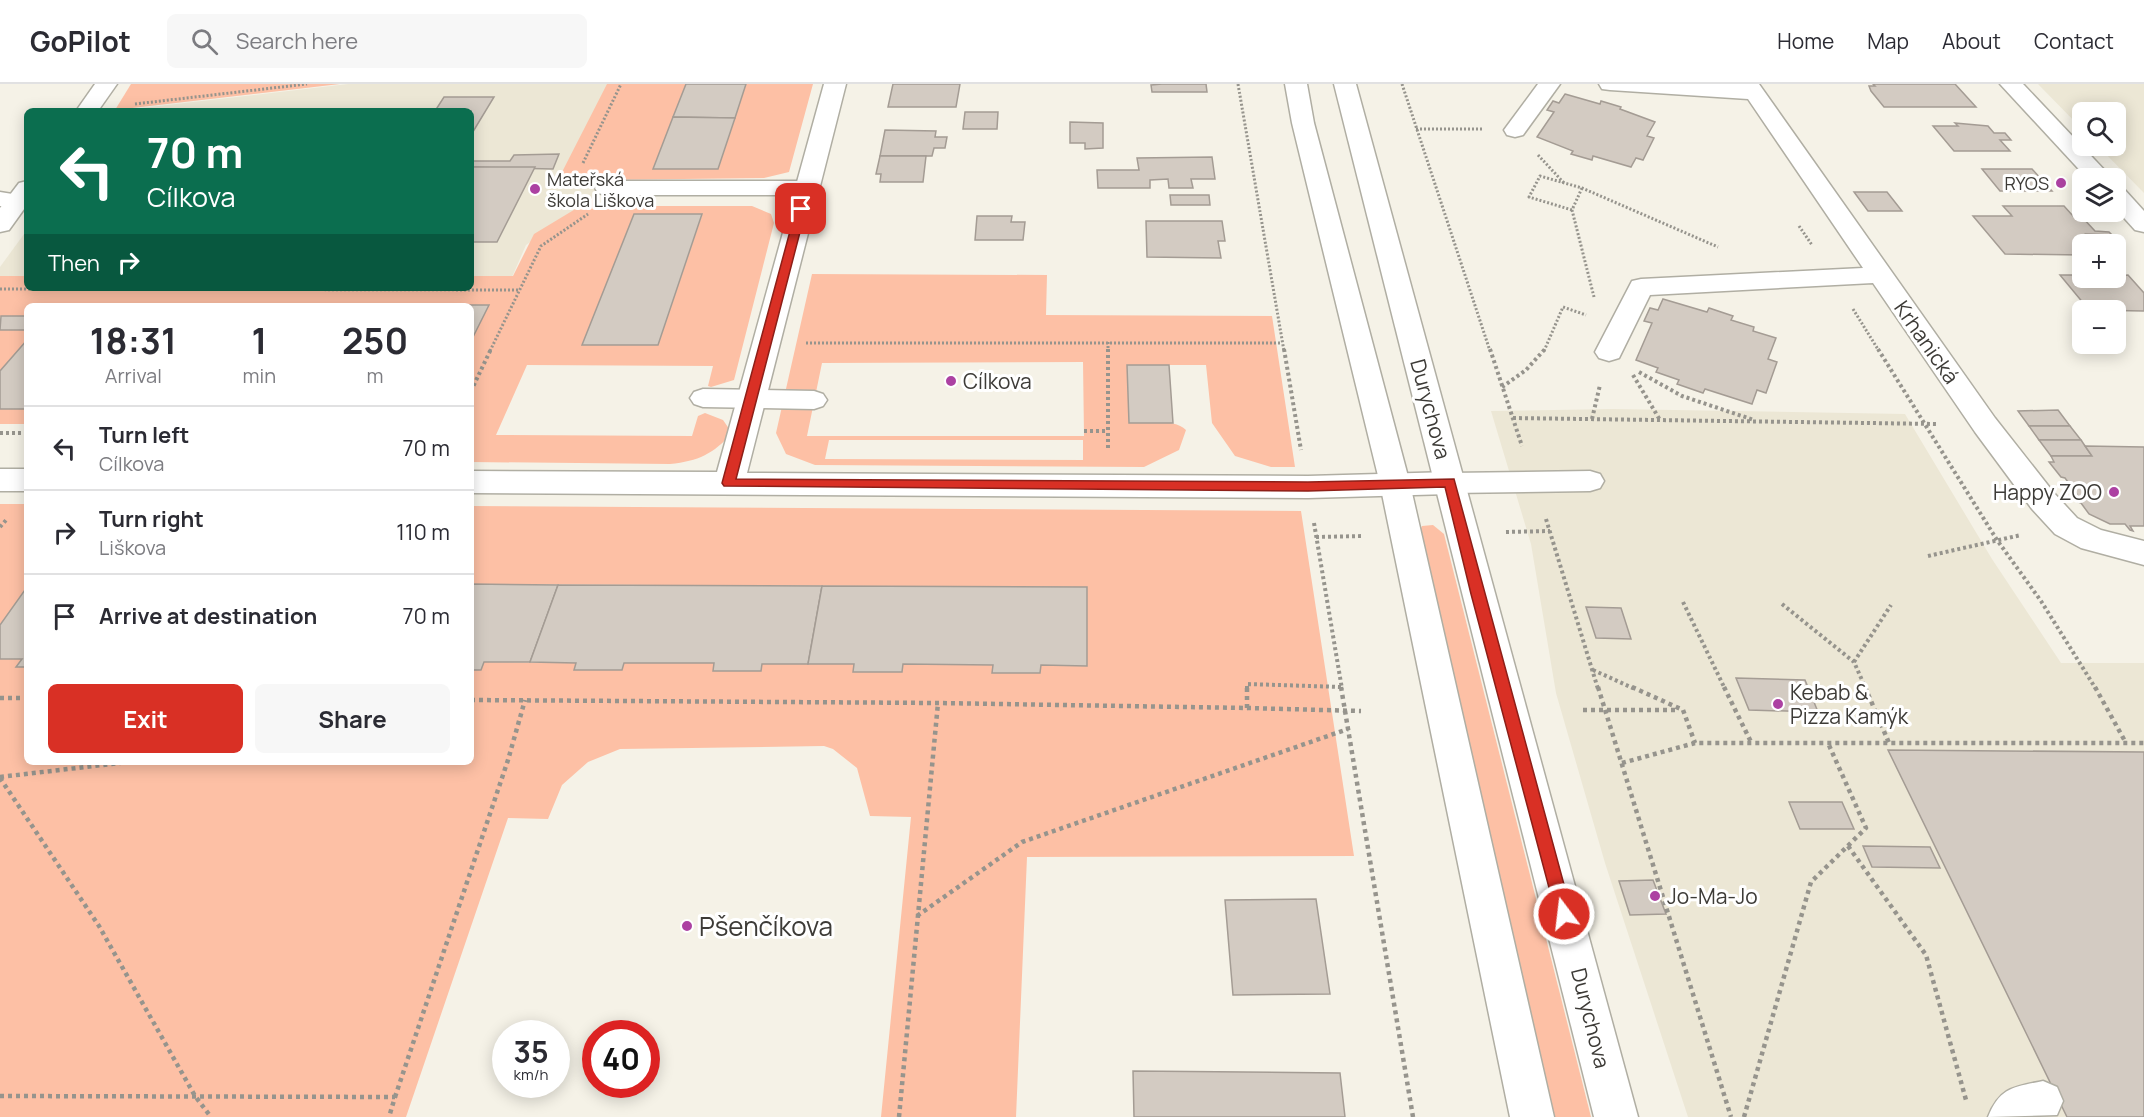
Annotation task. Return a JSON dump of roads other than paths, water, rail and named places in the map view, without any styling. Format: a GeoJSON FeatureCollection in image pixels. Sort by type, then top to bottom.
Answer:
{"type":"FeatureCollection","features":[{"type":"Feature","properties":{"kind":"street"},"geometry":{"type":"LineString","coordinates":[[89,108],[106,84]]}},
{"type":"Feature","properties":{"kind":"street"},"geometry":{"type":"LineString","coordinates":[[729,483],[835,84]]}},
{"type":"Feature","properties":{"kind":"street"},"geometry":{"type":"LineString","coordinates":[[1296,84],[1303,123],[1395,484],[1532,1117]]}},
{"type":"Feature","properties":{"kind":"street","name":"Durychova"},"geometry":{"type":"LineString","coordinates":[[1345,84],[1616,1117]]}},
{"type":"Feature","properties":{"kind":"street"},"geometry":{"type":"LineString","coordinates":[[1515,130],[1549,84]]}},
{"type":"Feature","properties":{"kind":"street"},"geometry":{"type":"LineString","coordinates":[[1610,84],[1751,88]]}},
{"type":"Feature","properties":{"kind":"street"},"geometry":{"type":"LineString","coordinates":[[2011,84],[2091,168]]}},
{"type":"Feature","properties":{"kind":"street","name":"Krhanická"},"geometry":{"type":"LineString","coordinates":[[1751,88],[1985,425],[2043,501],[2066,526],[2092,540],[2144,553]]}},
{"type":"Feature","properties":{"kind":"street"},"geometry":{"type":"LineString","coordinates":[[0,225],[15,196]]}},
{"type":"Feature","properties":{"kind":"street"},"geometry":{"type":"LineString","coordinates":[[2126,206],[2144,225]]}},
{"type":"Feature","properties":{"kind":"street"},"geometry":{"type":"LineString","coordinates":[[1617,353],[1641,287],[1880,275]]}},
{"type":"Feature","properties":{"kind":"street"},"geometry":{"type":"LineString","coordinates":[[0,480],[24,480]]}},
{"type":"Feature","properties":{"kind":"street"},"geometry":{"type":"LineString","coordinates":[[474,482],[1308,487],[1450,483]]}},
{"type":"Feature","properties":{"kind":"lane"},"geometry":{"type":"LineString","coordinates":[[610,188],[806,188]]}},
{"type":"Feature","properties":{"kind":"lane"},"geometry":{"type":"LineString","coordinates":[[703,398],[814,400]]}},
{"type":"Feature","properties":{"kind":"lane"},"geometry":{"type":"LineString","coordinates":[[1450,483],[1590,481]]}},
{"type":"Feature","properties":{"kind":"place","name":"RYOS"},"geometry":{"type":"Point","coordinates":[2061,183]}},
{"type":"Feature","properties":{"kind":"place","name":"Mateřská škola Liškova"},"geometry":{"type":"Point","coordinates":[535,189]}},
{"type":"Feature","properties":{"kind":"place","name":"Cílkova"},"geometry":{"type":"Point","coordinates":[951,381]}},
{"type":"Feature","properties":{"kind":"place","name":"Happy ZOO"},"geometry":{"type":"Point","coordinates":[2114,492]}},
{"type":"Feature","properties":{"kind":"place","name":"Kebab & Pizza Kamýk"},"geometry":{"type":"Point","coordinates":[1778,704]}},
{"type":"Feature","properties":{"kind":"place","name":"Jo-Ma-Jo"},"geometry":{"type":"Point","coordinates":[1655,896]}},
{"type":"Feature","properties":{"kind":"place","name":"Pšenčíkova"},"geometry":{"type":"Point","coordinates":[687,926]}}]}
